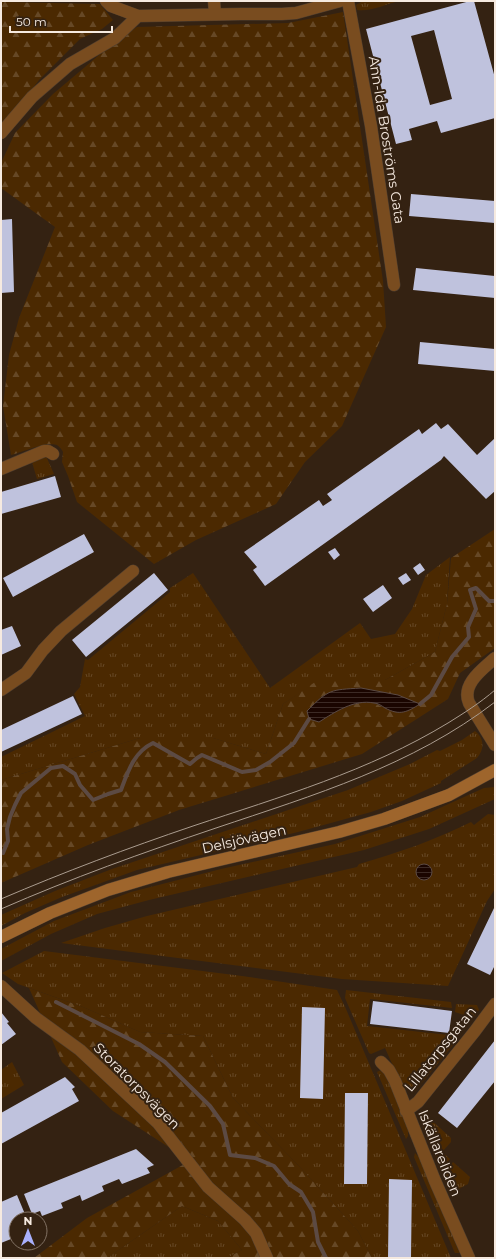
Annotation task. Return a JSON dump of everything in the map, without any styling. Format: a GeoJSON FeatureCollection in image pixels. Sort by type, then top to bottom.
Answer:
{"type":"FeatureCollection","features":[{"type":"Feature","properties":{"kind":"street"},"geometry":{"type":"LineString","coordinates":[[106,1],[111,6],[138,16],[296,13],[340,1]]}},
{"type":"Feature","properties":{"kind":"street"},"geometry":{"type":"LineString","coordinates":[[214,1],[215,14]]}},
{"type":"Feature","properties":{"kind":"street","name":"Ann-Ida Broströms Gata"},"geometry":{"type":"LineString","coordinates":[[348,1],[371,126],[394,285]]}},
{"type":"Feature","properties":{"kind":"street"},"geometry":{"type":"LineString","coordinates":[[1,133],[32,97],[70,64],[115,38],[138,16]]}},
{"type":"Feature","properties":{"kind":"street"},"geometry":{"type":"LineString","coordinates":[[1,469],[44,452],[48,451],[53,454]]}},
{"type":"Feature","properties":{"kind":"street"},"geometry":{"type":"LineString","coordinates":[[1,690],[26,672],[43,650],[61,631],[133,571]]}},
{"type":"Feature","properties":{"kind":"street"},"geometry":{"type":"LineString","coordinates":[[495,658],[475,676],[468,689],[467,695],[469,703],[495,745]]}},
{"type":"Feature","properties":{"kind":"street","name":"Delsjövägen"},"geometry":{"type":"LineString","coordinates":[[1,937],[50,913],[108,890],[168,872],[339,832],[384,819],[449,795],[495,770]]}},
{"type":"Feature","properties":{"kind":"street","name":"Storatorpsvägen"},"geometry":{"type":"LineString","coordinates":[[1,986],[36,1018],[80,1050],[158,1123],[208,1187],[245,1220],[256,1233],[267,1258]]}},
{"type":"Feature","properties":{"kind":"street","name":"Lillatorpsgatan"},"geometry":{"type":"LineString","coordinates":[[406,1111],[418,1102],[495,1004]]}},
{"type":"Feature","properties":{"kind":"street","name":"Iskällareliden"},"geometry":{"type":"LineString","coordinates":[[381,1062],[390,1070],[444,1204],[468,1258]]}},
{"type":"Feature","properties":{"kind":"green space"},"geometry":{"type":"Polygon","coordinates":[[[363,1],[399,1],[373,9],[357,10],[356,5],[363,1]]]}},
{"type":"Feature","properties":{"kind":"green space"},"geometry":{"type":"Polygon","coordinates":[[[1,2],[100,4],[113,20],[102,29],[80,39],[39,80],[9,119],[1,132],[1,2]]]}},
{"type":"Feature","properties":{"kind":"green space"},"geometry":{"type":"Polygon","coordinates":[[[343,12],[383,281],[386,327],[342,426],[305,462],[276,504],[196,540],[154,564],[77,502],[62,462],[63,452],[61,448],[57,445],[48,444],[11,455],[3,406],[9,355],[19,318],[55,227],[1,188],[1,163],[15,133],[53,94],[114,42],[137,27],[288,23],[343,12]]]}},
{"type":"Feature","properties":{"kind":"green space"},"geometry":{"type":"Polygon","coordinates":[[[46,456],[54,474],[37,479],[32,462],[46,456]]]}},
{"type":"Feature","properties":{"kind":"green space"},"geometry":{"type":"Polygon","coordinates":[[[495,529],[495,648],[460,673],[448,699],[362,754],[179,810],[88,845],[1,883],[1,780],[140,738],[213,738],[266,754],[283,704],[318,680],[340,677],[385,680],[435,652],[447,604],[451,558],[495,529]],[[361,688],[322,696],[307,711],[319,722],[341,709],[358,703],[367,702],[382,707],[398,695],[361,688]]]}},
{"type":"Feature","properties":{"kind":"green space"},"geometry":{"type":"Polygon","coordinates":[[[450,557],[447,604],[435,652],[385,680],[318,681],[283,704],[266,754],[213,738],[140,738],[1,780],[1,757],[85,716],[74,694],[80,687],[85,659],[88,660],[170,592],[170,588],[193,573],[270,688],[360,623],[371,639],[395,634],[412,609],[426,575],[450,557]]]}},
{"type":"Feature","properties":{"kind":"green space"},"geometry":{"type":"Polygon","coordinates":[[[475,731],[482,740],[480,755],[477,758],[441,781],[441,783],[402,801],[371,812],[298,832],[137,870],[62,897],[25,913],[1,926],[1,915],[55,891],[112,869],[348,790],[410,764],[437,750],[440,751],[462,740],[475,731]]]}},
{"type":"Feature","properties":{"kind":"green space"},"geometry":{"type":"Polygon","coordinates":[[[495,787],[495,799],[429,829],[364,850],[149,900],[97,914],[51,934],[1,961],[1,949],[54,921],[131,892],[221,869],[335,844],[420,817],[484,788],[495,787]]]}},
{"type":"Feature","properties":{"kind":"green space"},"geometry":{"type":"Polygon","coordinates":[[[488,814],[495,815],[495,889],[487,901],[448,986],[342,979],[61,943],[147,916],[357,867],[359,864],[416,846],[444,835],[471,822],[474,825],[488,814]]]}},
{"type":"Feature","properties":{"kind":"green space"},"geometry":{"type":"Polygon","coordinates":[[[44,951],[242,976],[337,990],[451,1258],[372,1258],[358,1231],[298,1165],[233,1098],[203,1036],[140,1032],[83,1007],[18,984],[2,973],[44,951]]]}},
{"type":"Feature","properties":{"kind":"green space"},"geometry":{"type":"Polygon","coordinates":[[[29,988],[83,1007],[140,1032],[203,1036],[233,1098],[298,1165],[358,1231],[372,1258],[227,1258],[242,1250],[218,1221],[182,1206],[107,1258],[34,1258],[43,1251],[48,1251],[48,1247],[87,1218],[190,1161],[113,1111],[62,1062],[29,988]]]}},
{"type":"Feature","properties":{"kind":"green space"},"geometry":{"type":"Polygon","coordinates":[[[346,990],[451,1002],[452,1008],[370,999],[367,1026],[458,1036],[457,1040],[415,1091],[410,1091],[402,1086],[385,1048],[371,1054],[369,1053],[345,998],[346,990]]]}},
{"type":"Feature","properties":{"kind":"green space"},"geometry":{"type":"Polygon","coordinates":[[[456,1004],[477,1005],[479,1010],[473,1018],[455,1012],[456,1004]]]}},
{"type":"Feature","properties":{"kind":"green space"},"geometry":{"type":"Polygon","coordinates":[[[12,1062],[24,1085],[1,1099],[1,1070],[12,1062]]]}},
{"type":"Feature","properties":{"kind":"green space"},"geometry":{"type":"Polygon","coordinates":[[[384,1070],[408,1128],[408,1136],[406,1139],[377,1072],[384,1070]]]}},
{"type":"Feature","properties":{"kind":"green space"},"geometry":{"type":"Polygon","coordinates":[[[424,1117],[429,1118],[451,1138],[451,1142],[442,1152],[450,1159],[442,1169],[422,1125],[422,1120],[424,1117]]]}},
{"type":"Feature","properties":{"kind":"green space"},"geometry":{"type":"Polygon","coordinates":[[[415,1153],[420,1158],[461,1253],[455,1253],[454,1251],[414,1157],[415,1153]]]}},
{"type":"Feature","properties":{"kind":"green space"},"geometry":{"type":"Polygon","coordinates":[[[453,1162],[470,1177],[468,1184],[453,1192],[450,1189],[444,1174],[453,1162]]]}},
{"type":"Feature","properties":{"kind":"green space"},"geometry":{"type":"Polygon","coordinates":[[[182,1206],[218,1221],[242,1250],[227,1258],[107,1258],[182,1206]]]}},
{"type":"Feature","properties":{"kind":"shaded area"},"geometry":{"type":"Polygon","coordinates":[[[361,688],[398,695],[420,704],[407,711],[395,712],[375,703],[359,703],[345,707],[319,722],[309,719],[307,711],[320,698],[336,690],[361,688]]]}},
{"type":"Feature","properties":{"kind":"shaded area"},"geometry":{"type":"Polygon","coordinates":[[[421,864],[427,864],[432,869],[430,878],[427,880],[421,880],[416,875],[416,869],[421,864]]]}},
{"type":"Feature","properties":{"kind":"building"},"geometry":{"type":"Polygon","coordinates":[[[474,1],[495,78],[495,118],[441,133],[437,121],[409,129],[412,140],[396,144],[366,29],[474,1]],[[434,30],[411,36],[430,105],[452,99],[434,30]]]}},
{"type":"Feature","properties":{"kind":"building"},"geometry":{"type":"Polygon","coordinates":[[[411,194],[495,201],[495,223],[409,216],[411,194]]]}},
{"type":"Feature","properties":{"kind":"building"},"geometry":{"type":"Polygon","coordinates":[[[12,219],[14,292],[1,293],[1,220],[12,219]]]}},
{"type":"Feature","properties":{"kind":"building"},"geometry":{"type":"Polygon","coordinates":[[[416,268],[495,276],[495,298],[413,290],[416,268]]]}},
{"type":"Feature","properties":{"kind":"building"},"geometry":{"type":"Polygon","coordinates":[[[420,342],[495,349],[495,371],[418,364],[420,342]]]}},
{"type":"Feature","properties":{"kind":"building"},"geometry":{"type":"Polygon","coordinates":[[[436,423],[441,429],[448,424],[477,455],[495,438],[495,491],[486,499],[444,456],[441,460],[265,586],[253,570],[257,567],[244,552],[319,500],[323,506],[332,500],[327,494],[419,429],[422,434],[436,423]]]}},
{"type":"Feature","properties":{"kind":"building"},"geometry":{"type":"Polygon","coordinates":[[[55,476],[61,497],[1,514],[1,492],[55,476]]]}},
{"type":"Feature","properties":{"kind":"building"},"geometry":{"type":"Polygon","coordinates":[[[84,534],[94,552],[13,597],[3,578],[84,534]]]}},
{"type":"Feature","properties":{"kind":"building"},"geometry":{"type":"Polygon","coordinates":[[[335,548],[340,555],[334,560],[328,552],[335,548]]]}},
{"type":"Feature","properties":{"kind":"building"},"geometry":{"type":"Polygon","coordinates":[[[420,563],[425,570],[418,575],[413,568],[420,563]]]}},
{"type":"Feature","properties":{"kind":"building"},"geometry":{"type":"Polygon","coordinates":[[[154,573],[168,590],[86,657],[72,640],[154,573]]]}},
{"type":"Feature","properties":{"kind":"building"},"geometry":{"type":"Polygon","coordinates":[[[406,573],[411,580],[403,585],[398,578],[406,573]]]}},
{"type":"Feature","properties":{"kind":"building"},"geometry":{"type":"Polygon","coordinates":[[[383,585],[392,598],[373,612],[363,599],[383,585]]]}},
{"type":"Feature","properties":{"kind":"building"},"geometry":{"type":"Polygon","coordinates":[[[12,626],[21,646],[1,655],[1,630],[12,626]]]}},
{"type":"Feature","properties":{"kind":"building"},"geometry":{"type":"Polygon","coordinates":[[[73,696],[82,714],[1,752],[1,730],[73,696]]]}},
{"type":"Feature","properties":{"kind":"building"},"geometry":{"type":"Polygon","coordinates":[[[495,906],[495,965],[490,975],[467,964],[495,906]]]}},
{"type":"Feature","properties":{"kind":"building"},"geometry":{"type":"Polygon","coordinates":[[[373,1001],[452,1011],[449,1033],[370,1024],[373,1001]]]}},
{"type":"Feature","properties":{"kind":"building"},"geometry":{"type":"Polygon","coordinates":[[[302,1007],[325,1008],[323,1099],[300,1098],[302,1007]]]}},
{"type":"Feature","properties":{"kind":"building"},"geometry":{"type":"Polygon","coordinates":[[[1,1012],[9,1022],[7,1023],[16,1034],[1,1045],[1,1012]]]}},
{"type":"Feature","properties":{"kind":"building"},"geometry":{"type":"Polygon","coordinates":[[[495,1040],[495,1081],[457,1128],[438,1113],[495,1040]]]}},
{"type":"Feature","properties":{"kind":"building"},"geometry":{"type":"Polygon","coordinates":[[[65,1077],[75,1087],[72,1089],[79,1101],[1,1144],[1,1113],[65,1077]]]}},
{"type":"Feature","properties":{"kind":"building"},"geometry":{"type":"Polygon","coordinates":[[[345,1093],[368,1093],[367,1184],[344,1184],[345,1093]]]}},
{"type":"Feature","properties":{"kind":"building"},"geometry":{"type":"Polygon","coordinates":[[[136,1149],[154,1165],[147,1168],[150,1173],[122,1184],[119,1179],[102,1186],[104,1191],[82,1201],[80,1195],[61,1203],[63,1208],[48,1214],[48,1211],[31,1211],[24,1194],[136,1149]]]}},
{"type":"Feature","properties":{"kind":"building"},"geometry":{"type":"Polygon","coordinates":[[[389,1179],[412,1180],[411,1258],[388,1258],[389,1179]]]}},
{"type":"Feature","properties":{"kind":"building"},"geometry":{"type":"Polygon","coordinates":[[[17,1195],[24,1211],[8,1211],[8,1240],[1,1243],[1,1202],[17,1195]]]}},
{"type":"Feature","properties":{"kind":"waterway"},"geometry":{"type":"LineString","coordinates":[[420,704],[431,695],[452,657],[469,637],[468,627],[476,609],[470,590],[476,588],[489,601],[495,601]]}},
{"type":"Feature","properties":{"kind":"waterway"},"geometry":{"type":"LineString","coordinates":[[1,852],[3,853],[8,841],[7,829],[10,817],[21,793],[51,768],[63,766],[75,774],[80,785],[93,800],[121,790],[129,769],[136,757],[141,751],[153,743],[190,764],[202,755],[242,772],[256,770],[270,762],[294,743],[309,719]]}},
{"type":"Feature","properties":{"kind":"waterway"},"geometry":{"type":"LineString","coordinates":[[56,1002],[139,1044],[165,1062],[210,1106],[223,1124],[230,1155],[255,1158],[274,1166],[289,1184],[301,1192],[313,1212],[318,1242],[326,1258]]}},
{"type":"Feature","properties":{"kind":"tram line"},"geometry":{"type":"LineString","coordinates":[[1,899],[48,879],[120,852],[324,782],[356,769],[418,740],[448,723],[478,704],[495,690]]}},
{"type":"Feature","properties":{"kind":"tram line"},"geometry":{"type":"LineString","coordinates":[[1,909],[107,866],[325,791],[361,777],[430,744],[495,702]]}}]}
